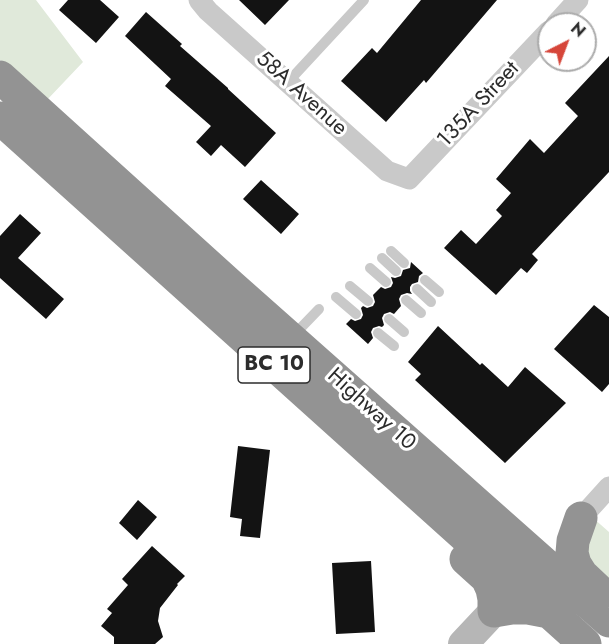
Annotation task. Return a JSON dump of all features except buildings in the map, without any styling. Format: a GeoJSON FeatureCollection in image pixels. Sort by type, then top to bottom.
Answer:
{"type":"FeatureCollection","features":[{"type":"Feature","properties":{"kind":"highway","name":"Highway 10"},"geometry":{"type":"LineString","coordinates":[[0,77],[549,612],[585,644]]}},
{"type":"Feature","properties":{"kind":"highway","name":"Highway 10"},"geometry":{"type":"LineString","coordinates":[[0,118],[281,350],[505,530],[609,621]]}},
{"type":"Feature","properties":{"kind":"highway"},"geometry":{"type":"LineString","coordinates":[[281,350],[288,396],[487,578],[492,589],[494,611],[528,608],[549,612]]}},
{"type":"Feature","properties":{"kind":"highway"},"geometry":{"type":"LineString","coordinates":[[505,530],[541,535],[560,530],[581,518]]}},
{"type":"Feature","properties":{"kind":"highway"},"geometry":{"type":"LineString","coordinates":[[581,518],[573,541],[572,552],[575,564],[582,575],[609,600]]}},
{"type":"Feature","properties":{"kind":"street","name":"58A Avenue"},"geometry":{"type":"LineString","coordinates":[[199,0],[208,11],[387,171],[410,179]]}},
{"type":"Feature","properties":{"kind":"street"},"geometry":{"type":"LineString","coordinates":[[567,12],[578,0]]}},
{"type":"Feature","properties":{"kind":"street","name":"135A Street"},"geometry":{"type":"LineString","coordinates":[[410,179],[537,44]]}},
{"type":"Feature","properties":{"kind":"street"},"geometry":{"type":"LineString","coordinates":[[581,518],[609,487]]}},
{"type":"Feature","properties":{"kind":"street"},"geometry":{"type":"LineString","coordinates":[[463,644],[494,611]]}},
{"type":"Feature","properties":{"kind":"lane"},"geometry":{"type":"LineString","coordinates":[[288,82],[364,0]]}},
{"type":"Feature","properties":{"kind":"lane"},"geometry":{"type":"LineString","coordinates":[[386,255],[400,267]]}},
{"type":"Feature","properties":{"kind":"lane"},"geometry":{"type":"LineString","coordinates":[[370,268],[386,282]]}},
{"type":"Feature","properties":{"kind":"lane"},"geometry":{"type":"LineString","coordinates":[[425,280],[439,292]]}},
{"type":"Feature","properties":{"kind":"lane"},"geometry":{"type":"LineString","coordinates":[[350,286],[368,301]]}},
{"type":"Feature","properties":{"kind":"lane"},"geometry":{"type":"LineString","coordinates":[[417,289],[431,302]]}},
{"type":"Feature","properties":{"kind":"lane"},"geometry":{"type":"LineString","coordinates":[[336,297],[356,314]]}},
{"type":"Feature","properties":{"kind":"lane"},"geometry":{"type":"LineString","coordinates":[[406,300],[421,313]]}},
{"type":"Feature","properties":{"kind":"lane"},"geometry":{"type":"LineString","coordinates":[[281,350],[319,309]]}},
{"type":"Feature","properties":{"kind":"lane"},"geometry":{"type":"LineString","coordinates":[[389,319],[404,332]]}},
{"type":"Feature","properties":{"kind":"lane"},"geometry":{"type":"LineString","coordinates":[[378,333],[394,346]]}},
{"type":"Feature","properties":{"kind":"green space"},"geometry":{"type":"Polygon","coordinates":[[[0,0],[36,0],[83,62],[46,101],[0,60],[0,0]]]}},
{"type":"Feature","properties":{"kind":"green space"},"geometry":{"type":"Polygon","coordinates":[[[592,517],[609,532],[609,586],[585,551],[592,517]]]}}]}
